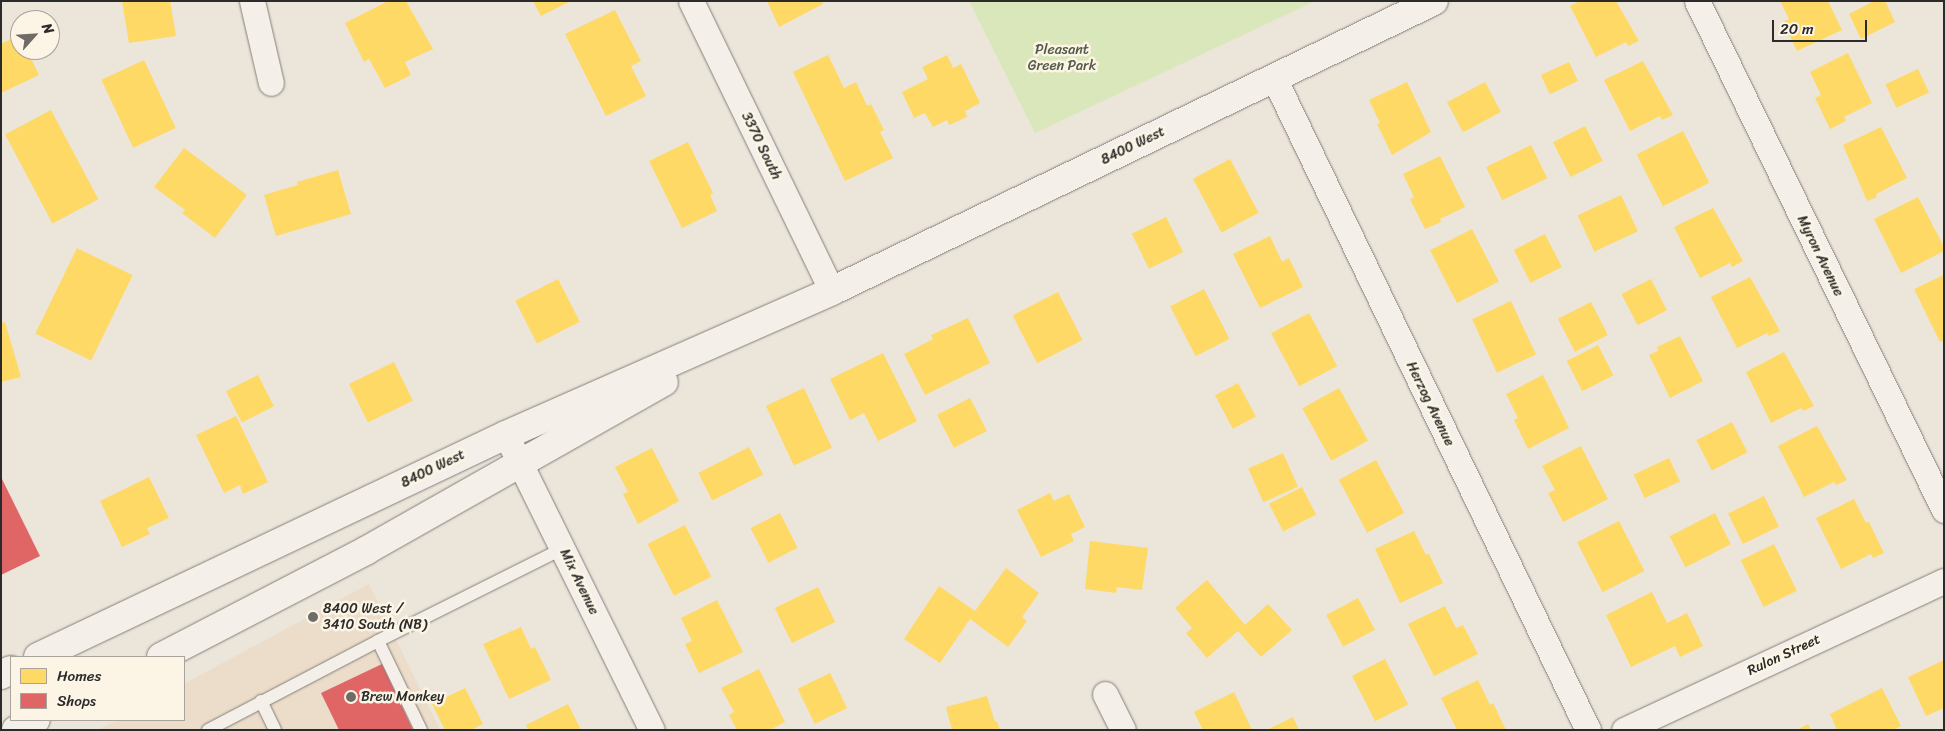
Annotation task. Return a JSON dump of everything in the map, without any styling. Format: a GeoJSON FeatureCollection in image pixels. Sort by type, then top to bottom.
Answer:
{"type":"FeatureCollection","features":[{"type":"Feature","properties":{"kind":"main road","name":"8400 West"},"geometry":{"type":"LineString","coordinates":[[40,656],[506,435],[832,291],[1434,1]]}},
{"type":"Feature","properties":{"kind":"main road","name":"8400 West"},"geometry":{"type":"LineString","coordinates":[[163,656],[367,550],[659,384],[832,291]]}},
{"type":"Feature","properties":{"kind":"main road"},"geometry":{"type":"LineString","coordinates":[[16,730],[34,721]]}},
{"type":"Feature","properties":{"kind":"street"},"geometry":{"type":"LineString","coordinates":[[252,1],[271,83]]}},
{"type":"Feature","properties":{"kind":"street","name":"3370 South"},"geometry":{"type":"LineString","coordinates":[[691,1],[832,291]]}},
{"type":"Feature","properties":{"kind":"street","name":"Myron Avenue"},"geometry":{"type":"LineString","coordinates":[[1697,1],[1944,510]]}},
{"type":"Feature","properties":{"kind":"street","name":"Herzog Avenue"},"geometry":{"type":"LineString","coordinates":[[1274,78],[1588,730]]}},
{"type":"Feature","properties":{"kind":"street","name":"Mix Avenue"},"geometry":{"type":"LineString","coordinates":[[506,435],[652,730]]}},
{"type":"Feature","properties":{"kind":"street","name":"Rulon Street"},"geometry":{"type":"LineString","coordinates":[[1624,730],[1944,581]]}},
{"type":"Feature","properties":{"kind":"street"},"geometry":{"type":"LineString","coordinates":[[1106,694],[1124,730]]}},
{"type":"Feature","properties":{"kind":"lane"},"geometry":{"type":"LineString","coordinates":[[208,730],[378,640],[562,549]]}},
{"type":"Feature","properties":{"kind":"lane"},"geometry":{"type":"LineString","coordinates":[[378,640],[422,730]]}},
{"type":"Feature","properties":{"kind":"lane"},"geometry":{"type":"LineString","coordinates":[[261,701],[275,730]]}},
{"type":"Feature","properties":{"kind":"shaded area"},"geometry":{"type":"Polygon","coordinates":[[[369,584],[440,730],[97,730],[116,721],[185,721],[185,683],[369,584]]]}},
{"type":"Feature","properties":{"kind":"green space","name":"Pleasant Green Park"},"geometry":{"type":"Polygon","coordinates":[[[969,1],[1315,1],[1035,133],[969,1]]]}},
{"type":"Feature","properties":{"kind":"building: Homes"},"geometry":{"type":"Polygon","coordinates":[[[122,1],[170,1],[176,36],[129,43],[122,1]]]}},
{"type":"Feature","properties":{"kind":"building: Homes"},"geometry":{"type":"Polygon","coordinates":[[[388,1],[406,1],[433,49],[405,62],[411,75],[385,88],[369,59],[364,62],[345,23],[388,1]]]}},
{"type":"Feature","properties":{"kind":"building: Homes"},"geometry":{"type":"Polygon","coordinates":[[[533,1],[571,1],[541,16],[533,1]]]}},
{"type":"Feature","properties":{"kind":"building: Homes"},"geometry":{"type":"Polygon","coordinates":[[[767,1],[822,1],[823,4],[779,27],[767,1]]]}},
{"type":"Feature","properties":{"kind":"building: Homes"},"geometry":{"type":"Polygon","coordinates":[[[1580,1],[1616,1],[1639,41],[1628,46],[1626,42],[1596,57],[1570,6],[1580,1]]]}},
{"type":"Feature","properties":{"kind":"building: Homes"},"geometry":{"type":"Polygon","coordinates":[[[1780,1],[1828,1],[1842,30],[1797,51],[1783,22],[1789,19],[1780,1]]]}},
{"type":"Feature","properties":{"kind":"building: Homes"},"geometry":{"type":"Polygon","coordinates":[[[1874,1],[1885,1],[1895,22],[1861,39],[1849,14],[1874,1]]]}},
{"type":"Feature","properties":{"kind":"building: Homes"},"geometry":{"type":"Polygon","coordinates":[[[615,10],[641,61],[631,66],[646,96],[606,116],[565,34],[615,10]]]}},
{"type":"Feature","properties":{"kind":"building: Homes"},"geometry":{"type":"Polygon","coordinates":[[[10,40],[10,60],[32,60],[39,75],[1,93],[1,44],[10,40]]]}},
{"type":"Feature","properties":{"kind":"building: Homes"},"geometry":{"type":"Polygon","coordinates":[[[1848,53],[1872,103],[1844,117],[1846,121],[1830,129],[1815,98],[1821,95],[1810,72],[1848,53]]]}},
{"type":"Feature","properties":{"kind":"building: Homes"},"geometry":{"type":"Polygon","coordinates":[[[828,55],[844,88],[856,82],[867,106],[871,104],[884,130],[880,132],[893,158],[845,181],[793,72],[828,55]]]}},
{"type":"Feature","properties":{"kind":"building: Homes"},"geometry":{"type":"Polygon","coordinates":[[[947,55],[953,68],[961,64],[980,103],[965,111],[967,117],[949,125],[947,120],[933,127],[925,113],[914,118],[902,92],[928,79],[922,67],[947,55]]]}},
{"type":"Feature","properties":{"kind":"building: Homes"},"geometry":{"type":"Polygon","coordinates":[[[144,60],[176,128],[133,148],[101,80],[144,60]]]}},
{"type":"Feature","properties":{"kind":"building: Homes"},"geometry":{"type":"Polygon","coordinates":[[[1643,61],[1673,115],[1662,120],[1660,116],[1630,131],[1604,80],[1643,61]]]}},
{"type":"Feature","properties":{"kind":"building: Homes"},"geometry":{"type":"Polygon","coordinates":[[[1569,62],[1578,81],[1550,94],[1541,75],[1569,62]]]}},
{"type":"Feature","properties":{"kind":"building: Homes"},"geometry":{"type":"Polygon","coordinates":[[[1918,69],[1929,93],[1896,108],[1885,84],[1918,69]]]}},
{"type":"Feature","properties":{"kind":"building: Homes"},"geometry":{"type":"Polygon","coordinates":[[[1407,82],[1431,132],[1392,155],[1377,124],[1380,123],[1369,100],[1407,82]]]}},
{"type":"Feature","properties":{"kind":"building: Homes"},"geometry":{"type":"Polygon","coordinates":[[[1485,82],[1501,112],[1463,132],[1447,102],[1485,82]]]}},
{"type":"Feature","properties":{"kind":"building: Homes"},"geometry":{"type":"Polygon","coordinates":[[[51,110],[98,199],[53,224],[5,134],[51,110]]]}},
{"type":"Feature","properties":{"kind":"building: Homes"},"geometry":{"type":"Polygon","coordinates":[[[1585,126],[1603,161],[1571,177],[1553,142],[1585,126]]]}},
{"type":"Feature","properties":{"kind":"building: Homes"},"geometry":{"type":"Polygon","coordinates":[[[1881,127],[1907,178],[1876,194],[1877,197],[1867,201],[1843,145],[1881,127]]]}},
{"type":"Feature","properties":{"kind":"building: Homes"},"geometry":{"type":"Polygon","coordinates":[[[1683,131],[1709,183],[1663,206],[1637,155],[1683,131]]]}},
{"type":"Feature","properties":{"kind":"building: Homes"},"geometry":{"type":"Polygon","coordinates":[[[688,142],[713,193],[710,195],[717,211],[682,228],[649,161],[688,142]]]}},
{"type":"Feature","properties":{"kind":"building: Homes"},"geometry":{"type":"Polygon","coordinates":[[[1531,145],[1547,178],[1502,200],[1486,167],[1531,145]]]}},
{"type":"Feature","properties":{"kind":"building: Homes"},"geometry":{"type":"Polygon","coordinates":[[[184,148],[247,195],[215,238],[182,213],[185,210],[154,187],[184,148]]]}},
{"type":"Feature","properties":{"kind":"building: Homes"},"geometry":{"type":"Polygon","coordinates":[[[1440,156],[1465,207],[1440,219],[1441,222],[1425,229],[1410,199],[1414,197],[1403,174],[1440,156]]]}},
{"type":"Feature","properties":{"kind":"building: Homes"},"geometry":{"type":"Polygon","coordinates":[[[1230,159],[1259,213],[1222,233],[1193,179],[1230,159]]]}},
{"type":"Feature","properties":{"kind":"building: Homes"},"geometry":{"type":"Polygon","coordinates":[[[338,170],[351,214],[276,236],[264,195],[298,185],[297,182],[338,170]]]}},
{"type":"Feature","properties":{"kind":"building: Homes"},"geometry":{"type":"Polygon","coordinates":[[[1621,195],[1638,231],[1594,252],[1577,215],[1621,195]]]}},
{"type":"Feature","properties":{"kind":"building: Homes"},"geometry":{"type":"Polygon","coordinates":[[[1918,197],[1944,247],[1944,251],[1901,273],[1874,219],[1918,197]]]}},
{"type":"Feature","properties":{"kind":"building: Homes"},"geometry":{"type":"Polygon","coordinates":[[[1713,208],[1743,261],[1732,267],[1730,263],[1700,278],[1674,227],[1713,208]]]}},
{"type":"Feature","properties":{"kind":"building: Homes"},"geometry":{"type":"Polygon","coordinates":[[[1166,217],[1183,252],[1149,269],[1132,234],[1166,217]]]}},
{"type":"Feature","properties":{"kind":"building: Homes"},"geometry":{"type":"Polygon","coordinates":[[[1472,229],[1499,282],[1457,303],[1430,250],[1472,229]]]}},
{"type":"Feature","properties":{"kind":"building: Homes"},"geometry":{"type":"Polygon","coordinates":[[[1545,234],[1562,267],[1531,283],[1514,250],[1545,234]]]}},
{"type":"Feature","properties":{"kind":"building: Homes"},"geometry":{"type":"Polygon","coordinates":[[[1270,236],[1282,262],[1289,258],[1303,287],[1260,308],[1233,254],[1270,236]]]}},
{"type":"Feature","properties":{"kind":"building: Homes"},"geometry":{"type":"Polygon","coordinates":[[[77,248],[133,275],[91,361],[35,333],[77,248]]]}},
{"type":"Feature","properties":{"kind":"building: Homes"},"geometry":{"type":"Polygon","coordinates":[[[1944,275],[1944,340],[1940,342],[1914,289],[1944,275]]]}},
{"type":"Feature","properties":{"kind":"building: Homes"},"geometry":{"type":"Polygon","coordinates":[[[1750,277],[1780,331],[1769,336],[1767,333],[1737,348],[1711,297],[1750,277]]]}},
{"type":"Feature","properties":{"kind":"building: Homes"},"geometry":{"type":"Polygon","coordinates":[[[558,279],[580,322],[537,344],[515,301],[558,279]]]}},
{"type":"Feature","properties":{"kind":"building: Homes"},"geometry":{"type":"Polygon","coordinates":[[[1651,279],[1667,310],[1637,325],[1622,294],[1651,279]]]}},
{"type":"Feature","properties":{"kind":"building: Homes"},"geometry":{"type":"Polygon","coordinates":[[[1204,289],[1229,339],[1196,356],[1170,306],[1204,289]]]}},
{"type":"Feature","properties":{"kind":"building: Homes"},"geometry":{"type":"Polygon","coordinates":[[[1058,292],[1083,340],[1037,363],[1013,315],[1058,292]]]}},
{"type":"Feature","properties":{"kind":"building: Homes"},"geometry":{"type":"Polygon","coordinates":[[[1511,301],[1536,354],[1497,373],[1472,319],[1511,301]]]}},
{"type":"Feature","properties":{"kind":"building: Homes"},"geometry":{"type":"Polygon","coordinates":[[[1591,302],[1608,335],[1575,352],[1558,319],[1591,302]]]}},
{"type":"Feature","properties":{"kind":"building: Homes"},"geometry":{"type":"Polygon","coordinates":[[[1309,313],[1337,366],[1299,386],[1271,333],[1309,313]]]}},
{"type":"Feature","properties":{"kind":"building: Homes"},"geometry":{"type":"Polygon","coordinates":[[[968,318],[990,363],[925,395],[904,354],[933,339],[931,335],[968,318]]]}},
{"type":"Feature","properties":{"kind":"building: Homes"},"geometry":{"type":"Polygon","coordinates":[[[5,322],[21,377],[1,382],[1,323],[5,322]]]}},
{"type":"Feature","properties":{"kind":"building: Homes"},"geometry":{"type":"Polygon","coordinates":[[[1680,336],[1703,381],[1670,398],[1649,355],[1658,351],[1657,347],[1680,336]]]}},
{"type":"Feature","properties":{"kind":"building: Homes"},"geometry":{"type":"Polygon","coordinates":[[[1598,345],[1613,375],[1582,391],[1567,361],[1598,345]]]}},
{"type":"Feature","properties":{"kind":"building: Homes"},"geometry":{"type":"Polygon","coordinates":[[[1784,352],[1814,406],[1803,411],[1801,408],[1771,423],[1746,372],[1784,352]]]}},
{"type":"Feature","properties":{"kind":"building: Homes"},"geometry":{"type":"Polygon","coordinates":[[[883,353],[917,421],[878,441],[864,413],[850,420],[830,379],[883,353]]]}},
{"type":"Feature","properties":{"kind":"building: Homes"},"geometry":{"type":"Polygon","coordinates":[[[394,362],[413,401],[368,423],[349,384],[394,362]]]}},
{"type":"Feature","properties":{"kind":"building: Homes"},"geometry":{"type":"Polygon","coordinates":[[[258,375],[274,406],[242,423],[226,391],[258,375]]]}},
{"type":"Feature","properties":{"kind":"building: Homes"},"geometry":{"type":"Polygon","coordinates":[[[1543,375],[1569,428],[1528,449],[1514,420],[1518,418],[1506,394],[1543,375]]]}},
{"type":"Feature","properties":{"kind":"building: Homes"},"geometry":{"type":"Polygon","coordinates":[[[1238,383],[1256,417],[1233,429],[1215,395],[1238,383]]]}},
{"type":"Feature","properties":{"kind":"building: Homes"},"geometry":{"type":"Polygon","coordinates":[[[804,388],[832,448],[794,466],[766,406],[804,388]]]}},
{"type":"Feature","properties":{"kind":"building: Homes"},"geometry":{"type":"Polygon","coordinates":[[[1339,388],[1368,440],[1331,461],[1302,408],[1339,388]]]}},
{"type":"Feature","properties":{"kind":"building: Homes"},"geometry":{"type":"Polygon","coordinates":[[[970,398],[987,431],[954,448],[937,415],[970,398]]]}},
{"type":"Feature","properties":{"kind":"building: Homes"},"geometry":{"type":"Polygon","coordinates":[[[236,416],[268,482],[243,494],[240,485],[224,493],[196,435],[236,416]]]}},
{"type":"Feature","properties":{"kind":"building: Homes"},"geometry":{"type":"Polygon","coordinates":[[[1732,422],[1747,452],[1712,470],[1696,440],[1732,422]]]}},
{"type":"Feature","properties":{"kind":"building: Homes"},"geometry":{"type":"Polygon","coordinates":[[[1817,426],[1847,480],[1836,485],[1834,482],[1804,497],[1778,446],[1817,426]]]}},
{"type":"Feature","properties":{"kind":"building: Homes"},"geometry":{"type":"Polygon","coordinates":[[[1581,446],[1608,499],[1563,522],[1548,493],[1555,490],[1542,466],[1581,446]]]}},
{"type":"Feature","properties":{"kind":"building: Homes"},"geometry":{"type":"Polygon","coordinates":[[[749,447],[763,475],[712,500],[698,473],[749,447]]]}},
{"type":"Feature","properties":{"kind":"building: Homes"},"geometry":{"type":"Polygon","coordinates":[[[652,448],[679,501],[638,524],[623,494],[628,492],[615,467],[652,448]]]}},
{"type":"Feature","properties":{"kind":"building: Homes"},"geometry":{"type":"Polygon","coordinates":[[[1283,453],[1298,487],[1263,502],[1248,468],[1283,453]]]}},
{"type":"Feature","properties":{"kind":"building: Homes"},"geometry":{"type":"Polygon","coordinates":[[[1669,458],[1680,482],[1645,498],[1634,474],[1669,458]]]}},
{"type":"Feature","properties":{"kind":"building: Homes"},"geometry":{"type":"Polygon","coordinates":[[[1376,460],[1404,513],[1367,533],[1339,480],[1376,460]]]}},
{"type":"Feature","properties":{"kind":"building: Homes"},"geometry":{"type":"Polygon","coordinates":[[[149,477],[169,518],[147,528],[150,534],[122,547],[100,501],[149,477]]]}},
{"type":"Feature","properties":{"kind":"building: Homes"},"geometry":{"type":"Polygon","coordinates":[[[1302,487],[1316,515],[1283,531],[1269,504],[1302,487]]]}},
{"type":"Feature","properties":{"kind":"building: Homes"},"geometry":{"type":"Polygon","coordinates":[[[1050,493],[1054,501],[1069,494],[1085,527],[1071,534],[1074,541],[1041,557],[1017,510],[1050,493]]]}},
{"type":"Feature","properties":{"kind":"building: Homes"},"geometry":{"type":"Polygon","coordinates":[[[1764,496],[1779,527],[1743,544],[1728,514],[1764,496]]]}},
{"type":"Feature","properties":{"kind":"building: Homes"},"geometry":{"type":"Polygon","coordinates":[[[1854,499],[1866,523],[1869,522],[1884,553],[1873,558],[1871,554],[1841,569],[1816,518],[1854,499]]]}},
{"type":"Feature","properties":{"kind":"building: Homes"},"geometry":{"type":"Polygon","coordinates":[[[780,513],[798,548],[768,563],[751,528],[780,513]]]}},
{"type":"Feature","properties":{"kind":"building: Homes"},"geometry":{"type":"Polygon","coordinates":[[[1715,513],[1731,544],[1685,567],[1670,536],[1715,513]]]}},
{"type":"Feature","properties":{"kind":"building: Homes"},"geometry":{"type":"Polygon","coordinates":[[[1619,521],[1644,571],[1603,592],[1577,542],[1619,521]]]}},
{"type":"Feature","properties":{"kind":"building: Homes"},"geometry":{"type":"Polygon","coordinates":[[[685,525],[711,577],[674,596],[648,544],[685,525]]]}},
{"type":"Feature","properties":{"kind":"building: Homes"},"geometry":{"type":"Polygon","coordinates":[[[1414,531],[1426,555],[1429,554],[1443,583],[1400,603],[1375,549],[1414,531]]]}},
{"type":"Feature","properties":{"kind":"building: Homes"},"geometry":{"type":"Polygon","coordinates":[[[1090,541],[1148,548],[1142,590],[1117,587],[1116,593],[1085,589],[1090,541]]]}},
{"type":"Feature","properties":{"kind":"building: Homes"},"geometry":{"type":"Polygon","coordinates":[[[1774,544],[1797,591],[1764,607],[1741,560],[1774,544]]]}},
{"type":"Feature","properties":{"kind":"building: Homes"},"geometry":{"type":"Polygon","coordinates":[[[1006,568],[1039,593],[1022,617],[1027,621],[1008,647],[970,619],[940,663],[904,639],[939,586],[975,611],[1006,568]]]}},
{"type":"Feature","properties":{"kind":"building: Homes"},"geometry":{"type":"Polygon","coordinates":[[[1207,580],[1245,625],[1268,604],[1292,630],[1261,657],[1238,631],[1207,658],[1186,633],[1192,628],[1175,608],[1207,580]]]}},
{"type":"Feature","properties":{"kind":"building: Homes"},"geometry":{"type":"Polygon","coordinates":[[[818,587],[835,622],[792,643],[775,608],[818,587]]]}},
{"type":"Feature","properties":{"kind":"building: Homes"},"geometry":{"type":"Polygon","coordinates":[[[1652,592],[1667,623],[1687,613],[1703,646],[1680,657],[1675,646],[1631,667],[1606,615],[1652,592]]]}},
{"type":"Feature","properties":{"kind":"building: Homes"},"geometry":{"type":"Polygon","coordinates":[[[1358,598],[1375,630],[1343,647],[1326,615],[1358,598]]]}},
{"type":"Feature","properties":{"kind":"building: Homes"},"geometry":{"type":"Polygon","coordinates":[[[717,600],[743,652],[699,673],[685,644],[692,641],[681,618],[717,600]]]}},
{"type":"Feature","properties":{"kind":"building: Homes"},"geometry":{"type":"Polygon","coordinates":[[[1445,606],[1456,628],[1463,625],[1478,654],[1434,676],[1408,624],[1445,606]]]}},
{"type":"Feature","properties":{"kind":"building: Homes"},"geometry":{"type":"Polygon","coordinates":[[[521,627],[531,649],[535,647],[551,680],[509,699],[483,644],[521,627]]]}},
{"type":"Feature","properties":{"kind":"building: Homes"},"geometry":{"type":"Polygon","coordinates":[[[1385,659],[1408,704],[1375,721],[1352,676],[1385,659]]]}},
{"type":"Feature","properties":{"kind":"building: Homes"},"geometry":{"type":"Polygon","coordinates":[[[1944,660],[1944,708],[1926,716],[1908,677],[1944,660]]]}},
{"type":"Feature","properties":{"kind":"building: Homes"},"geometry":{"type":"Polygon","coordinates":[[[759,669],[785,722],[770,730],[737,730],[729,715],[734,712],[721,688],[759,669]]]}},
{"type":"Feature","properties":{"kind":"building: Homes"},"geometry":{"type":"Polygon","coordinates":[[[830,673],[847,708],[815,724],[798,689],[830,673]]]}},
{"type":"Feature","properties":{"kind":"building: Homes"},"geometry":{"type":"Polygon","coordinates":[[[1478,680],[1490,705],[1493,703],[1506,730],[1457,730],[1441,698],[1478,680]]]}},
{"type":"Feature","properties":{"kind":"building: Homes"},"geometry":{"type":"Polygon","coordinates":[[[465,688],[483,724],[471,730],[445,730],[432,704],[465,688]]]}},
{"type":"Feature","properties":{"kind":"building: Homes"},"geometry":{"type":"Polygon","coordinates":[[[1882,688],[1901,726],[1893,730],[1837,730],[1830,714],[1882,688]]]}},
{"type":"Feature","properties":{"kind":"building: Homes"},"geometry":{"type":"Polygon","coordinates":[[[1234,692],[1252,730],[1203,730],[1194,712],[1234,692]]]}},
{"type":"Feature","properties":{"kind":"building: Homes"},"geometry":{"type":"Polygon","coordinates":[[[987,696],[995,722],[997,721],[1000,730],[952,730],[946,707],[987,696]]]}},
{"type":"Feature","properties":{"kind":"building: Homes"},"geometry":{"type":"Polygon","coordinates":[[[568,704],[581,730],[528,730],[526,725],[568,704]]]}},
{"type":"Feature","properties":{"kind":"building: Homes"},"geometry":{"type":"Polygon","coordinates":[[[1293,717],[1299,730],[1267,730],[1293,717]]]}},
{"type":"Feature","properties":{"kind":"building: Homes"},"geometry":{"type":"Polygon","coordinates":[[[1808,724],[1811,730],[1797,730],[1808,724]]]}},
{"type":"Feature","properties":{"kind":"building: Shops"},"geometry":{"type":"Polygon","coordinates":[[[1,477],[40,556],[1,575],[1,477]]]}},
{"type":"Feature","properties":{"kind":"building: Shops"},"geometry":{"type":"Polygon","coordinates":[[[382,664],[413,730],[339,730],[321,693],[382,664]]]}},
{"type":"Feature","properties":{"kind":"place","name":"8400 West / 3410 South (NB)"},"geometry":{"type":"Point","coordinates":[313,617]}},
{"type":"Feature","properties":{"kind":"place","name":"Brew Monkey"},"geometry":{"type":"Point","coordinates":[351,697]}}]}
